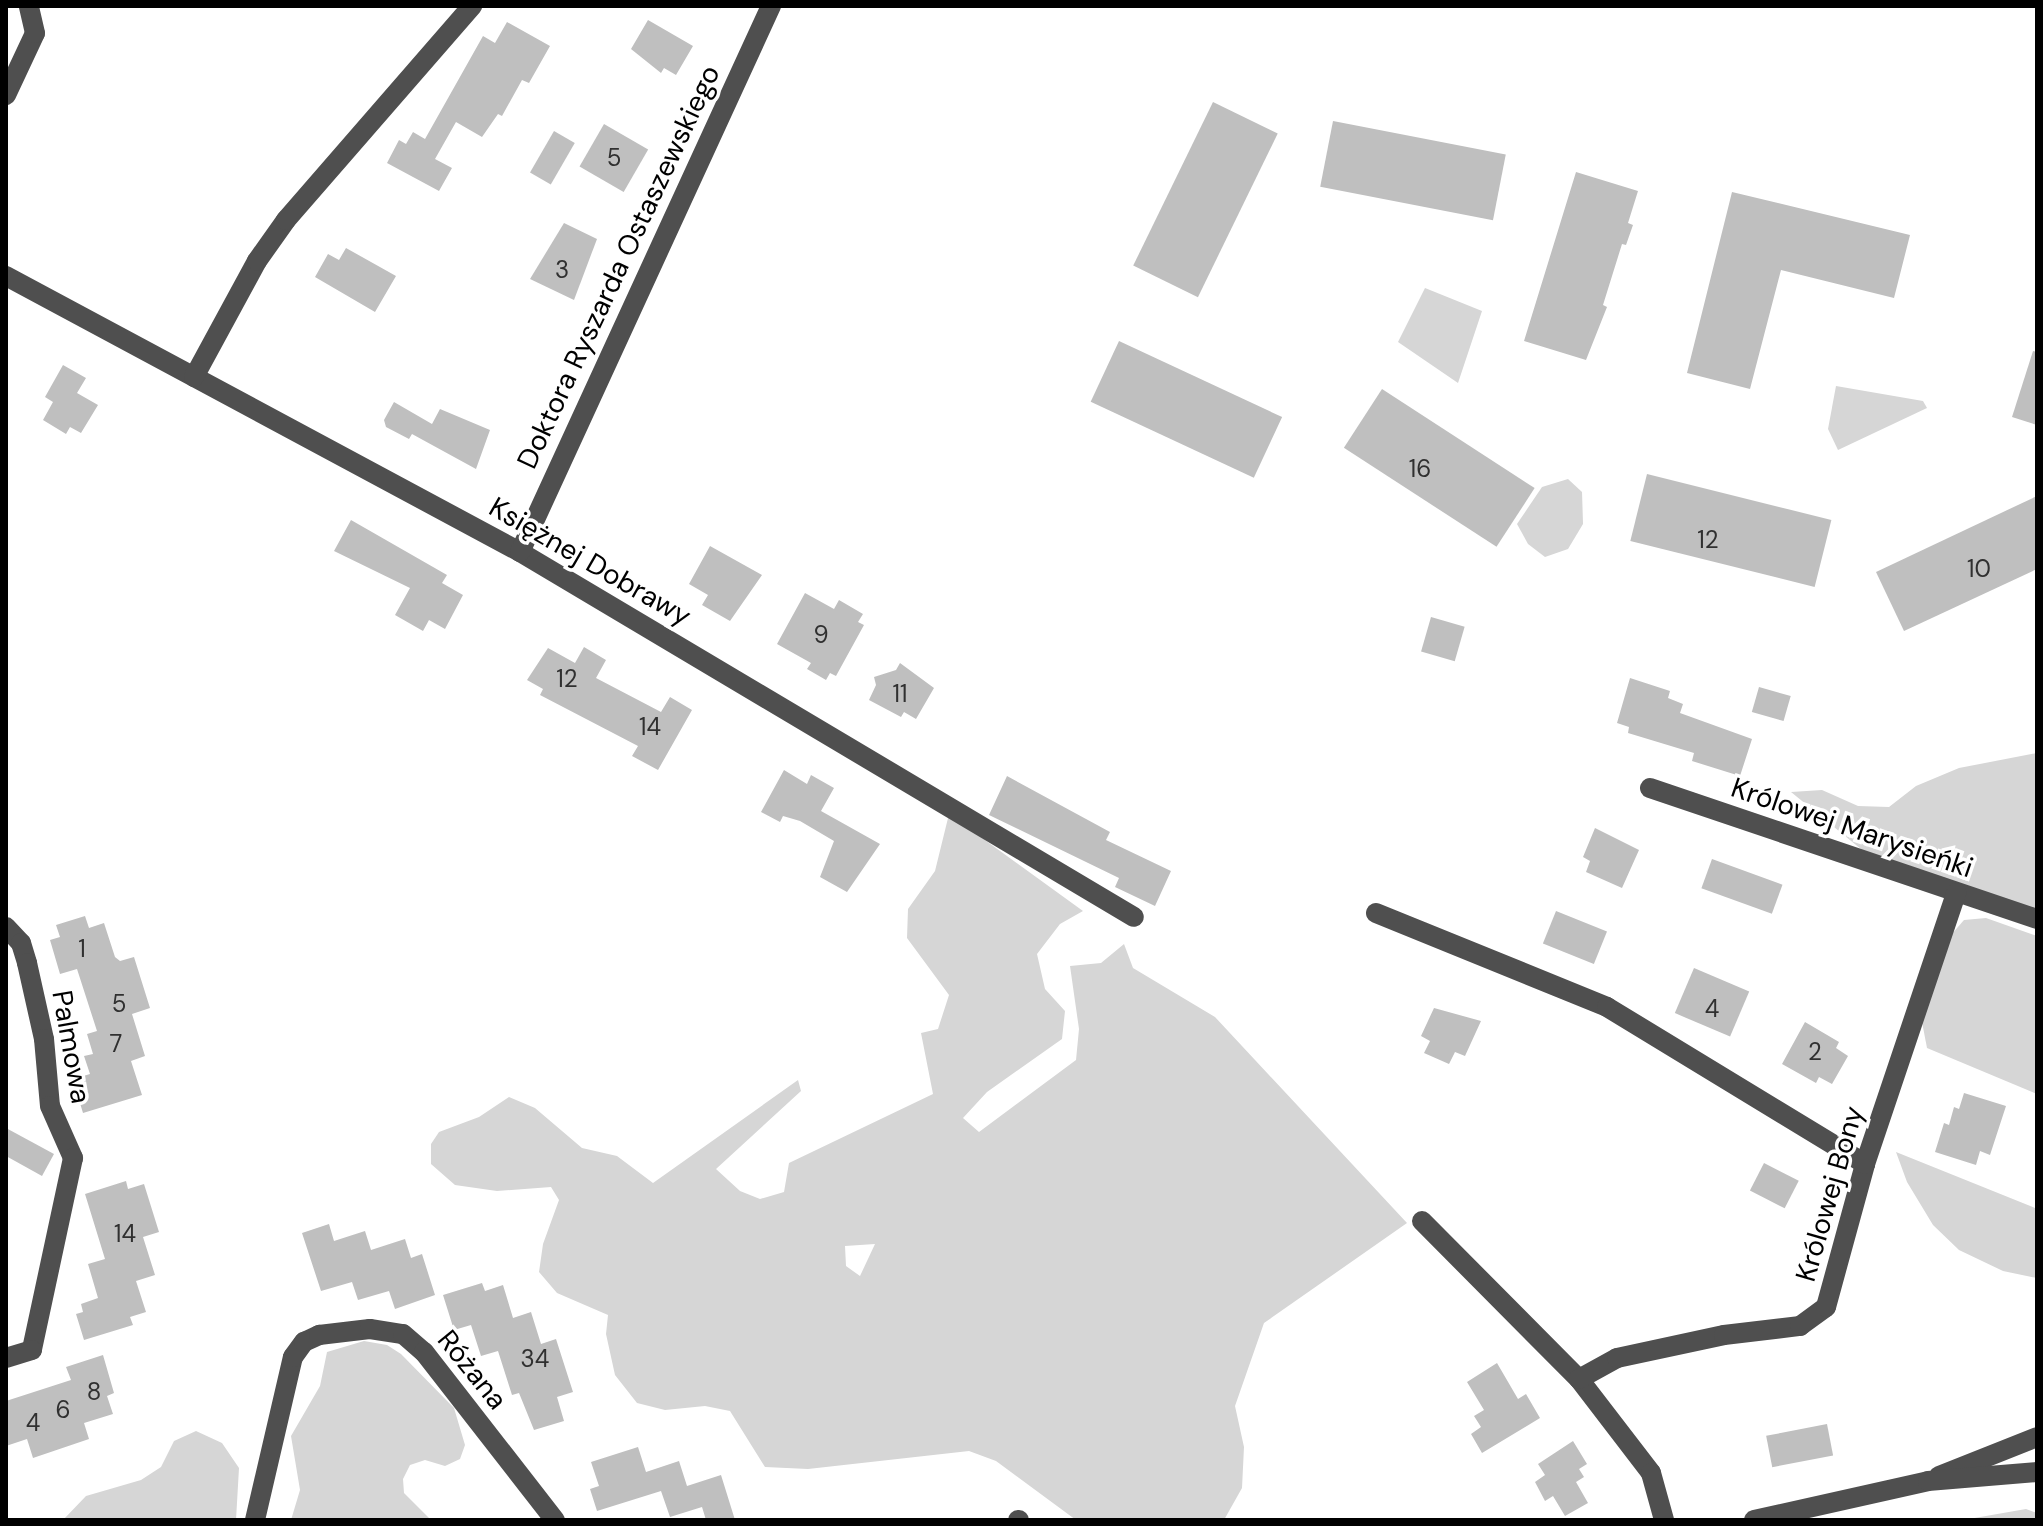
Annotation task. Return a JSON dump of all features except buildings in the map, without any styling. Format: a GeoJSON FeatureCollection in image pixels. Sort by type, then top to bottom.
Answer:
{"type":"FeatureCollection","features":[{"type":"Feature","properties":{"kind":"street"},"geometry":{"type":"LineString","coordinates":[[6,95],[35,33],[29,6]]}},
{"type":"Feature","properties":{"kind":"street"},"geometry":{"type":"LineString","coordinates":[[194,377],[257,261],[286,220],[472,6]]}},
{"type":"Feature","properties":{"kind":"street","name":"Doktora Ryszarda Ostaszewskiego"},"geometry":{"type":"LineString","coordinates":[[520,552],[771,6]]}},
{"type":"Feature","properties":{"kind":"street","name":"Księżnej Dobrawy"},"geometry":{"type":"LineString","coordinates":[[6,276],[520,552],[1134,917]]}},
{"type":"Feature","properties":{"kind":"street","name":"Królowej Marysieńki"},"geometry":{"type":"LineString","coordinates":[[1650,788],[2037,919]]}},
{"type":"Feature","properties":{"kind":"street","name":"Królowej Bony"},"geometry":{"type":"LineString","coordinates":[[1579,1379],[1617,1358],[1724,1335],[1800,1326],[1826,1307],[1865,1164],[1956,893]]}},
{"type":"Feature","properties":{"kind":"street"},"geometry":{"type":"LineString","coordinates":[[1376,913],[1607,1007],[1865,1164]]}},
{"type":"Feature","properties":{"kind":"street","name":"Palmowa"},"geometry":{"type":"LineString","coordinates":[[6,927],[21,943],[27,963],[44,1039],[50,1106],[72,1151],[72,1178],[32,1350],[6,1358]]}},
{"type":"Feature","properties":{"kind":"street"},"geometry":{"type":"LineString","coordinates":[[1422,1221],[1579,1379],[1651,1473],[1664,1520]]}},
{"type":"Feature","properties":{"kind":"street","name":"Różana"},"geometry":{"type":"LineString","coordinates":[[255,1520],[293,1357],[304,1342],[319,1335],[378,1329],[403,1334],[424,1352],[555,1520]]}},
{"type":"Feature","properties":{"kind":"street"},"geometry":{"type":"LineString","coordinates":[[1928,1481],[2037,1437]]}},
{"type":"Feature","properties":{"kind":"street"},"geometry":{"type":"LineString","coordinates":[[1754,1520],[1928,1481],[2037,1472]]}},
{"type":"Feature","properties":{"kind":"shaded area"},"geometry":{"type":"Polygon","coordinates":[[[1425,288],[1482,311],[1458,383],[1398,342],[1425,288]]]}},
{"type":"Feature","properties":{"kind":"shaded area"},"geometry":{"type":"Polygon","coordinates":[[[1836,386],[1923,401],[1927,408],[1838,450],[1828,429],[1836,386]]]}},
{"type":"Feature","properties":{"kind":"shaded area"},"geometry":{"type":"Polygon","coordinates":[[[1568,479],[1582,492],[1583,524],[1568,549],[1545,557],[1528,544],[1517,524],[1542,487],[1568,479]]]}},
{"type":"Feature","properties":{"kind":"shaded area"},"geometry":{"type":"Polygon","coordinates":[[[2037,753],[2037,911],[1872,858],[1791,792],[1822,790],[1858,806],[1889,807],[1916,786],[1959,768],[2037,753]]]}},
{"type":"Feature","properties":{"kind":"shaded area"},"geometry":{"type":"Polygon","coordinates":[[[949,814],[1083,911],[1060,924],[1037,954],[1045,989],[1065,1011],[1062,1039],[987,1092],[963,1118],[979,1132],[1076,1060],[1079,1029],[1070,966],[1101,963],[1124,944],[1133,968],[1215,1017],[1407,1223],[1264,1323],[1235,1406],[1244,1447],[1242,1488],[1224,1520],[1076,1520],[996,1461],[969,1451],[808,1469],[765,1467],[730,1411],[705,1406],[665,1410],[637,1403],[615,1375],[606,1334],[608,1315],[557,1293],[539,1272],[543,1244],[559,1200],[551,1187],[497,1191],[455,1185],[431,1164],[431,1144],[439,1132],[479,1117],[509,1097],[535,1108],[582,1148],[617,1156],[653,1183],[798,1080],[801,1091],[716,1169],[740,1191],[760,1199],[784,1192],[789,1163],[933,1094],[921,1033],[938,1029],[949,995],[907,938],[908,909],[935,871],[949,814]],[[875,1244],[845,1246],[846,1266],[860,1276],[875,1244]]]}},
{"type":"Feature","properties":{"kind":"shaded area"},"geometry":{"type":"Polygon","coordinates":[[[1986,918],[2037,936],[2037,1094],[1927,1048],[1922,1022],[1951,935],[1964,920],[1986,918]]]}},
{"type":"Feature","properties":{"kind":"shaded area"},"geometry":{"type":"Polygon","coordinates":[[[1896,1152],[2035,1208],[2037,1204],[2037,1278],[2003,1271],[1959,1250],[1933,1225],[1907,1182],[1896,1152]]]}},
{"type":"Feature","properties":{"kind":"shaded area"},"geometry":{"type":"Polygon","coordinates":[[[364,1341],[387,1345],[401,1354],[454,1408],[465,1445],[460,1459],[445,1466],[425,1460],[410,1465],[403,1479],[404,1493],[431,1520],[291,1520],[300,1490],[291,1436],[320,1386],[327,1352],[364,1341]]]}},
{"type":"Feature","properties":{"kind":"shaded area"},"geometry":{"type":"Polygon","coordinates":[[[196,1431],[222,1443],[239,1468],[236,1520],[63,1520],[86,1496],[141,1480],[161,1467],[174,1441],[196,1431]]]}},
{"type":"Feature","properties":{"kind":"shaded area"},"geometry":{"type":"Polygon","coordinates":[[[2026,1509],[2037,1513],[2037,1520],[1963,1520],[2026,1509]]]}}]}
